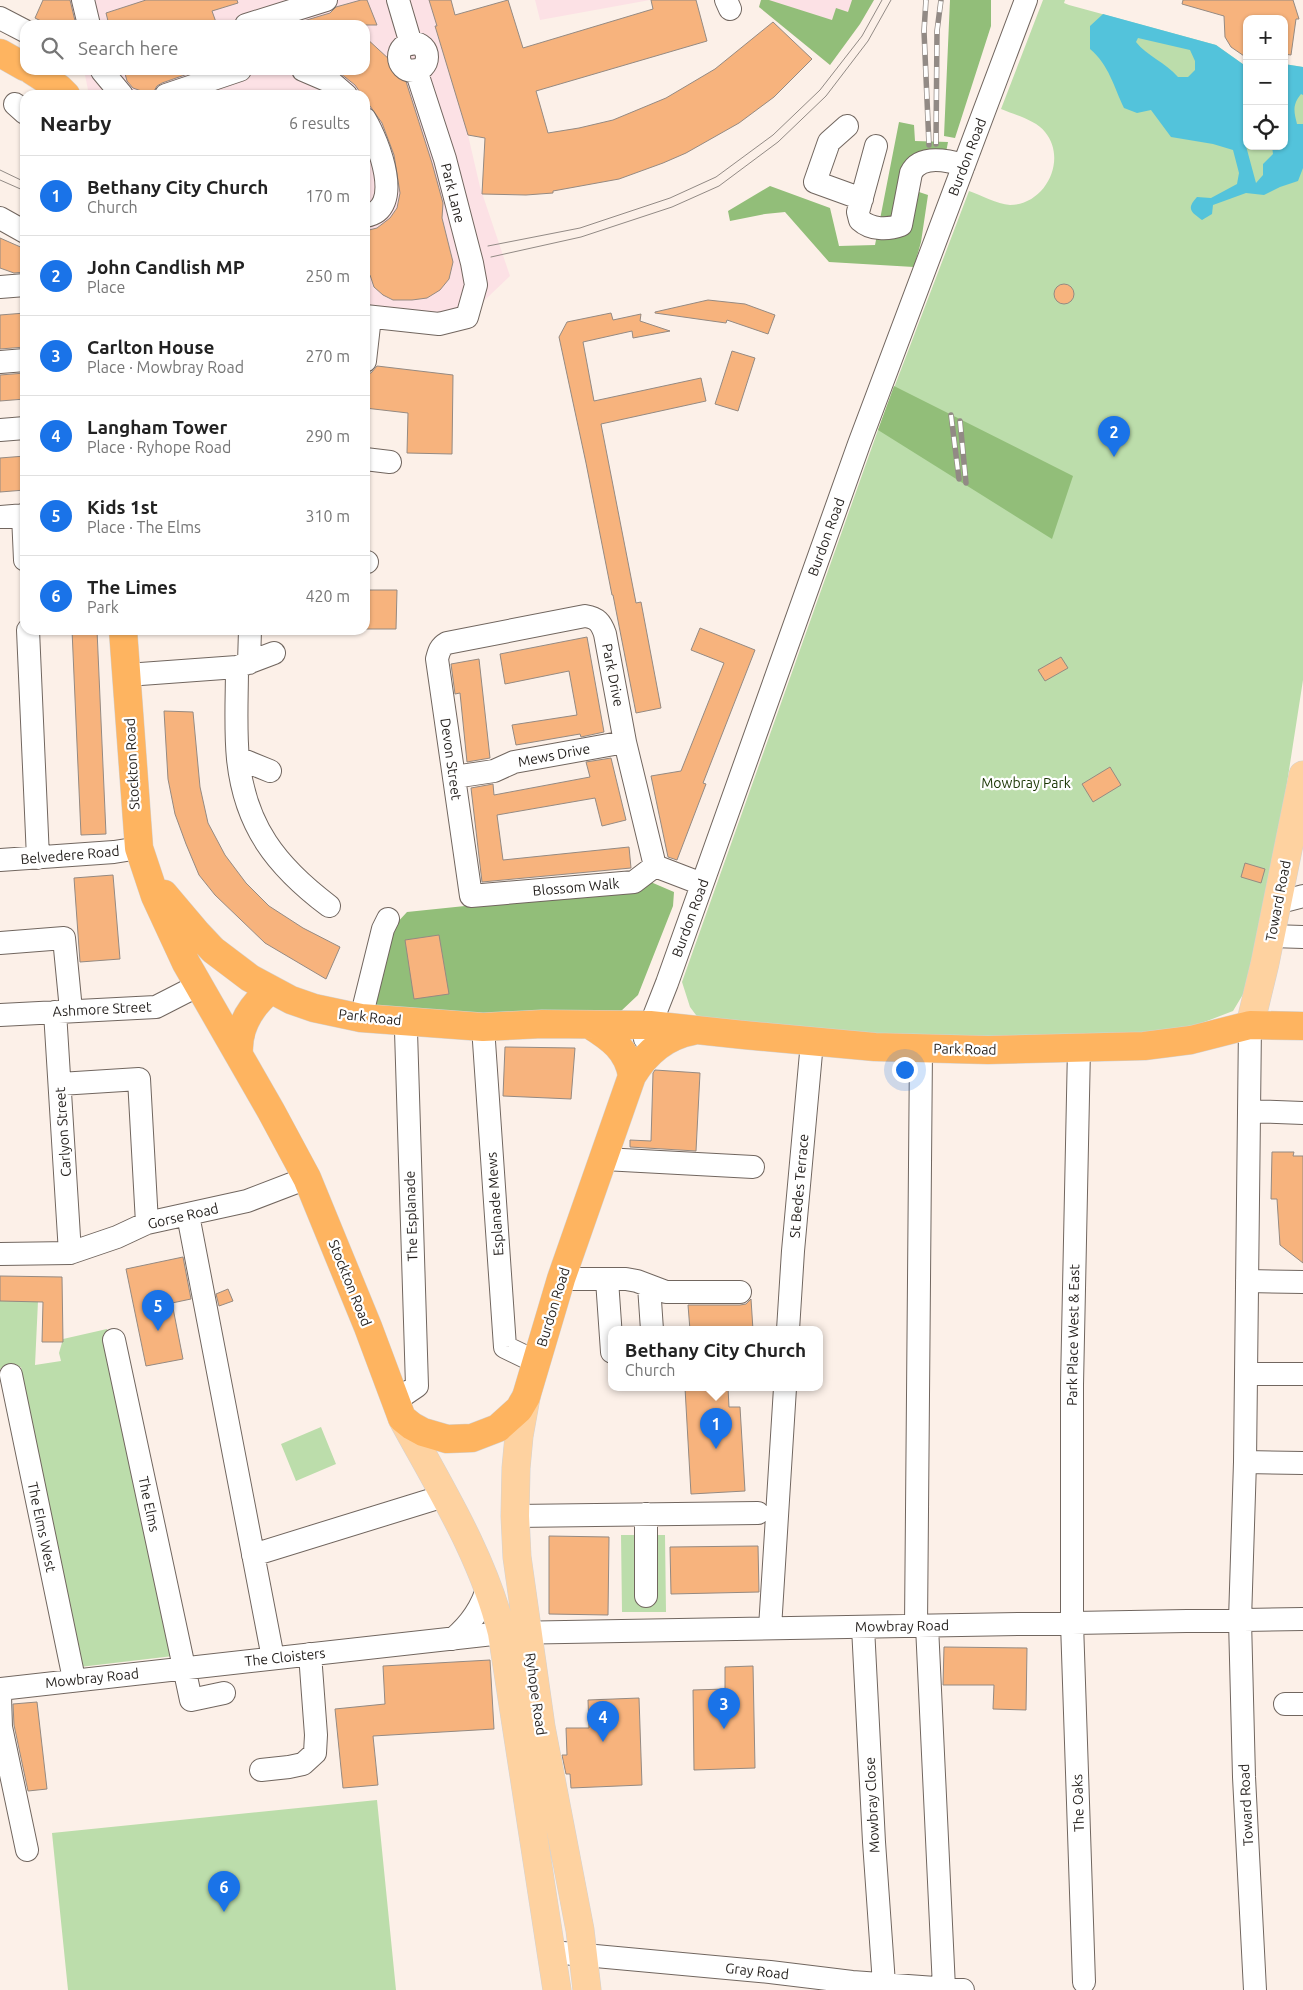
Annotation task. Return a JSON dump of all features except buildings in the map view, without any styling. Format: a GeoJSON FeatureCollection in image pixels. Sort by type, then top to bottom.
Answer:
{"type":"FeatureCollection","features":[{"type":"Feature","properties":{"kind":"highway"},"geometry":{"type":"LineString","coordinates":[[31,75],[47,90]]}},
{"type":"Feature","properties":{"kind":"highway"},"geometry":{"type":"LineString","coordinates":[[38,75],[61,90]]}},
{"type":"Feature","properties":{"kind":"highway","name":"Stockton Road"},"geometry":{"type":"LineString","coordinates":[[126,647],[135,814],[143,860],[164,918],[199,986],[306,1178],[364,1318],[399,1410]]}},
{"type":"Feature","properties":{"kind":"highway","name":"Park Road"},"geometry":{"type":"LineString","coordinates":[[143,860],[182,916],[197,934],[219,955],[250,978],[270,990],[314,1008],[361,1018],[483,1027],[542,1024],[650,1024],[812,1042],[921,1049],[988,1050],[1168,1044],[1250,1025],[1303,1026]]}},
{"type":"Feature","properties":{"kind":"highway"},"geometry":{"type":"LineString","coordinates":[[239,1055],[238,1045],[245,1019],[256,1003],[270,990]]}},
{"type":"Feature","properties":{"kind":"highway"},"geometry":{"type":"LineString","coordinates":[[590,1025],[605,1035],[628,1064],[643,1060],[656,1047],[679,1035],[702,1030]]}},
{"type":"Feature","properties":{"kind":"highway","name":"Burdon Road"},"geometry":{"type":"LineString","coordinates":[[526,1397],[561,1279],[604,1159],[628,1064]]}},
{"type":"Feature","properties":{"kind":"highway"},"geometry":{"type":"LineString","coordinates":[[399,1410],[423,1432],[435,1437],[460,1440],[486,1434],[504,1424],[519,1409],[526,1397]]}},
{"type":"Feature","properties":{"kind":"main road","name":"Toward Road"},"geometry":{"type":"LineString","coordinates":[[1250,1025],[1271,936],[1303,775]]}},
{"type":"Feature","properties":{"kind":"main road","name":"Ryhope Road"},"geometry":{"type":"LineString","coordinates":[[526,1397],[518,1444],[515,1516],[517,1557],[515,1633],[557,1990]]}},
{"type":"Feature","properties":{"kind":"main road","name":"Stockton Road"},"geometry":{"type":"LineString","coordinates":[[399,1410],[449,1505]]}},
{"type":"Feature","properties":{"kind":"main road","name":"Ryhope Road"},"geometry":{"type":"LineString","coordinates":[[449,1505],[488,1586],[515,1633],[540,1727],[583,1954],[586,1990]]}},
{"type":"Feature","properties":{"kind":"street"},"geometry":{"type":"LineString","coordinates":[[262,20],[326,0]]}},
{"type":"Feature","properties":{"kind":"street","name":"Park Lane"},"geometry":{"type":"LineString","coordinates":[[370,317],[439,324],[467,317],[476,284],[445,159],[416,70],[426,63],[427,54],[423,47],[415,43],[411,44],[398,0]]}},
{"type":"Feature","properties":{"kind":"street","name":"Burdon Road"},"geometry":{"type":"LineString","coordinates":[[628,1064],[650,1024],[667,983],[856,453],[1026,0]]}},
{"type":"Feature","properties":{"kind":"street"},"geometry":{"type":"LineString","coordinates":[[0,18],[20,28]]}},
{"type":"Feature","properties":{"kind":"street"},"geometry":{"type":"LineString","coordinates":[[104,75],[108,90]]}},
{"type":"Feature","properties":{"kind":"street"},"geometry":{"type":"LineString","coordinates":[[106,75],[118,90]]}},
{"type":"Feature","properties":{"kind":"street"},"geometry":{"type":"LineString","coordinates":[[182,90],[226,75]]}},
{"type":"Feature","properties":{"kind":"street"},"geometry":{"type":"LineString","coordinates":[[315,75],[331,82],[340,90]]}},
{"type":"Feature","properties":{"kind":"street"},"geometry":{"type":"LineString","coordinates":[[848,126],[829,142],[807,180],[862,199]]}},
{"type":"Feature","properties":{"kind":"street"},"geometry":{"type":"LineString","coordinates":[[876,146],[858,216],[864,224],[886,228],[901,224],[904,217],[911,173],[914,166],[920,162],[946,160],[964,165]]}},
{"type":"Feature","properties":{"kind":"street"},"geometry":{"type":"LineString","coordinates":[[370,215],[379,210],[387,195],[387,183],[372,152]]}},
{"type":"Feature","properties":{"kind":"street"},"geometry":{"type":"LineString","coordinates":[[0,218],[20,229]]}},
{"type":"Feature","properties":{"kind":"street"},"geometry":{"type":"LineString","coordinates":[[0,287],[20,285]]}},
{"type":"Feature","properties":{"kind":"street"},"geometry":{"type":"LineString","coordinates":[[0,362],[20,360]]}},
{"type":"Feature","properties":{"kind":"street"},"geometry":{"type":"LineString","coordinates":[[0,430],[20,428]]}},
{"type":"Feature","properties":{"kind":"street"},"geometry":{"type":"LineString","coordinates":[[370,460],[390,462]]}},
{"type":"Feature","properties":{"kind":"street"},"geometry":{"type":"LineString","coordinates":[[0,517],[20,515]]}},
{"type":"Feature","properties":{"kind":"street","name":"Park Drive"},"geometry":{"type":"LineString","coordinates":[[463,639],[585,616],[594,618],[602,626],[654,866]]}},
{"type":"Feature","properties":{"kind":"street"},"geometry":{"type":"LineString","coordinates":[[28,635],[38,858]]}},
{"type":"Feature","properties":{"kind":"street"},"geometry":{"type":"LineString","coordinates":[[249,635],[243,665],[238,758],[247,802],[259,832],[282,864],[295,878],[329,906]]}},
{"type":"Feature","properties":{"kind":"street","name":"Devon Street"},"geometry":{"type":"LineString","coordinates":[[463,639],[442,646],[437,659],[471,896]]}},
{"type":"Feature","properties":{"kind":"street"},"geometry":{"type":"LineString","coordinates":[[126,647],[243,665],[274,652]]}},
{"type":"Feature","properties":{"kind":"street","name":"Mews Drive"},"geometry":{"type":"LineString","coordinates":[[454,776],[494,771],[514,762],[626,742]]}},
{"type":"Feature","properties":{"kind":"street"},"geometry":{"type":"LineString","coordinates":[[238,758],[270,771]]}},
{"type":"Feature","properties":{"kind":"street","name":"Belvedere Road"},"geometry":{"type":"LineString","coordinates":[[0,860],[114,852],[143,860]]}},
{"type":"Feature","properties":{"kind":"street"},"geometry":{"type":"LineString","coordinates":[[654,866],[702,884]]}},
{"type":"Feature","properties":{"kind":"street","name":"Blossom Walk"},"geometry":{"type":"LineString","coordinates":[[471,896],[634,882],[654,866]]}},
{"type":"Feature","properties":{"kind":"street"},"geometry":{"type":"LineString","coordinates":[[1277,903],[1303,896]]}},
{"type":"Feature","properties":{"kind":"street"},"geometry":{"type":"LineString","coordinates":[[361,1018],[383,929],[388,919]]}},
{"type":"Feature","properties":{"kind":"street"},"geometry":{"type":"LineString","coordinates":[[1271,936],[1303,937]]}},
{"type":"Feature","properties":{"kind":"street","name":"Carlyon Street"},"geometry":{"type":"LineString","coordinates":[[0,943],[64,938],[60,1084],[70,1253]]}},
{"type":"Feature","properties":{"kind":"street","name":"Park Road"},"geometry":{"type":"LineString","coordinates":[[590,1025],[613,1022],[634,1013],[652,1000],[667,983]]}},
{"type":"Feature","properties":{"kind":"street","name":"Ashmore Street"},"geometry":{"type":"LineString","coordinates":[[0,1015],[156,1007],[199,986]]}},
{"type":"Feature","properties":{"kind":"street","name":"The Esplanade"},"geometry":{"type":"LineString","coordinates":[[399,1410],[417,1386],[404,1020]]}},
{"type":"Feature","properties":{"kind":"street","name":"Toward Road"},"geometry":{"type":"LineString","coordinates":[[1250,1025],[1245,1462],[1240,1620],[1244,1778],[1256,1990]]}},
{"type":"Feature","properties":{"kind":"street","name":"Esplanade Mews"},"geometry":{"type":"LineString","coordinates":[[483,1027],[505,1347],[536,1362]]}},
{"type":"Feature","properties":{"kind":"street","name":"St Bedes Terrace"},"geometry":{"type":"LineString","coordinates":[[788,1326],[793,1251],[812,1042]]}},
{"type":"Feature","properties":{"kind":"street","name":"Park Place West & East"},"geometry":{"type":"LineString","coordinates":[[1072,1623],[1072,1385],[1079,1048]]}},
{"type":"Feature","properties":{"kind":"street"},"geometry":{"type":"LineString","coordinates":[[921,1049],[922,1626],[953,1989]]}},
{"type":"Feature","properties":{"kind":"street"},"geometry":{"type":"LineString","coordinates":[[60,1084],[139,1079],[147,1223]]}},
{"type":"Feature","properties":{"kind":"street"},"geometry":{"type":"LineString","coordinates":[[1250,1111],[1303,1113]]}},
{"type":"Feature","properties":{"kind":"street"},"geometry":{"type":"LineString","coordinates":[[604,1159],[753,1167]]}},
{"type":"Feature","properties":{"kind":"street","name":"Gorse Road"},"geometry":{"type":"LineString","coordinates":[[0,1254],[70,1253],[117,1237],[147,1223],[246,1202],[306,1178]]}},
{"type":"Feature","properties":{"kind":"street"},"geometry":{"type":"LineString","coordinates":[[188,1215],[272,1658]]}},
{"type":"Feature","properties":{"kind":"street"},"geometry":{"type":"LineString","coordinates":[[561,1279],[626,1279],[666,1292],[740,1292]]}},
{"type":"Feature","properties":{"kind":"street"},"geometry":{"type":"LineString","coordinates":[[607,1280],[610,1326]]}},
{"type":"Feature","properties":{"kind":"street"},"geometry":{"type":"LineString","coordinates":[[1247,1281],[1303,1282]]}},
{"type":"Feature","properties":{"kind":"street"},"geometry":{"type":"LineString","coordinates":[[649,1286],[652,1326]]}},
{"type":"Feature","properties":{"kind":"street","name":"The Elms"},"geometry":{"type":"LineString","coordinates":[[114,1340],[185,1667]]}},
{"type":"Feature","properties":{"kind":"street"},"geometry":{"type":"LineString","coordinates":[[1246,1374],[1303,1374]]}},
{"type":"Feature","properties":{"kind":"street","name":"The Elms West"},"geometry":{"type":"LineString","coordinates":[[11,1375],[74,1679]]}},
{"type":"Feature","properties":{"kind":"street"},"geometry":{"type":"LineString","coordinates":[[770,1628],[785,1391]]}},
{"type":"Feature","properties":{"kind":"street"},"geometry":{"type":"LineString","coordinates":[[1245,1462],[1303,1463]]}},
{"type":"Feature","properties":{"kind":"street"},"geometry":{"type":"LineString","coordinates":[[253,1555],[449,1505]]}},
{"type":"Feature","properties":{"kind":"street"},"geometry":{"type":"LineString","coordinates":[[515,1516],[758,1513]]}},
{"type":"Feature","properties":{"kind":"street"},"geometry":{"type":"LineString","coordinates":[[646,1514],[646,1596]]}},
{"type":"Feature","properties":{"kind":"street"},"geometry":{"type":"LineString","coordinates":[[453,1639],[474,1617],[483,1602],[488,1586]]}},
{"type":"Feature","properties":{"kind":"street","name":"Mowbray Road"},"geometry":{"type":"LineString","coordinates":[[515,1633],[1303,1618]]}},
{"type":"Feature","properties":{"kind":"street","name":"The Oaks"},"geometry":{"type":"LineString","coordinates":[[1072,1623],[1084,1982]]}},
{"type":"Feature","properties":{"kind":"street","name":"Mowbray Close"},"geometry":{"type":"LineString","coordinates":[[863,1627],[874,1842],[888,1986]]}},
{"type":"Feature","properties":{"kind":"street","name":"The Cloisters"},"geometry":{"type":"LineString","coordinates":[[185,1667],[515,1633]]}},
{"type":"Feature","properties":{"kind":"street"},"geometry":{"type":"LineString","coordinates":[[261,1770],[289,1768],[303,1764],[315,1753],[316,1735],[310,1654]]}},
{"type":"Feature","properties":{"kind":"street"},"geometry":{"type":"LineString","coordinates":[[185,1667],[191,1700],[224,1693]]}},
{"type":"Feature","properties":{"kind":"street","name":"Mowbray Road"},"geometry":{"type":"LineString","coordinates":[[0,1688],[185,1667]]}},
{"type":"Feature","properties":{"kind":"street"},"geometry":{"type":"LineString","coordinates":[[0,1696],[1,1727],[27,1850]]}},
{"type":"Feature","properties":{"kind":"street","name":"Gray Road"},"geometry":{"type":"LineString","coordinates":[[552,1952],[583,1954],[770,1981],[953,1989]]}},
{"type":"Feature","properties":{"kind":"shaded area"},"geometry":{"type":"Polygon","coordinates":[[[67,0],[429,0],[437,26],[435,27],[468,135],[480,187],[510,276],[467,317],[370,316],[370,90],[88,90],[85,75],[370,75],[370,20],[72,20],[67,0]]]}},
{"type":"Feature","properties":{"kind":"shaded area"},"geometry":{"type":"Polygon","coordinates":[[[535,0],[650,0],[540,20],[535,0]]]}},
{"type":"Feature","properties":{"kind":"shaded area"},"geometry":{"type":"Polygon","coordinates":[[[761,0],[874,0],[860,24],[830,65],[759,7],[761,0]]]}},
{"type":"Feature","properties":{"kind":"green space"},"geometry":{"type":"Polygon","coordinates":[[[761,0],[769,0],[832,20],[836,8],[848,12],[852,0],[874,0],[860,24],[830,65],[759,7],[761,0]]]}},
{"type":"Feature","properties":{"kind":"green space"},"geometry":{"type":"Polygon","coordinates":[[[950,0],[991,0],[991,26],[955,138],[944,136],[950,0]]]}},
{"type":"Feature","properties":{"kind":"green space","name":"Mowbray Park"},"geometry":{"type":"Polygon","coordinates":[[[1043,0],[1065,0],[1064,3],[1069,5],[1216,45],[1243,64],[1243,150],[1288,150],[1288,65],[1303,67],[1303,680],[1278,841],[1245,991],[1233,1011],[1194,1026],[1116,1041],[882,1043],[702,1023],[690,1007],[682,982],[878,430],[969,191],[1005,204],[1022,203],[1033,198],[1043,189],[1053,167],[1052,143],[1045,132],[1031,121],[1001,109],[1043,0]]]}},
{"type":"Feature","properties":{"kind":"green space"},"geometry":{"type":"Polygon","coordinates":[[[899,122],[914,125],[915,141],[948,142],[943,168],[922,166],[916,191],[928,195],[921,242],[914,267],[829,262],[785,212],[730,221],[728,211],[770,186],[830,208],[839,246],[875,245],[899,122]]]}},
{"type":"Feature","properties":{"kind":"green space"},"geometry":{"type":"Polygon","coordinates":[[[894,386],[1073,476],[1052,539],[878,430],[894,386]]]}},
{"type":"Feature","properties":{"kind":"green space"},"geometry":{"type":"Polygon","coordinates":[[[646,880],[674,892],[673,906],[638,995],[620,1012],[499,1018],[363,1011],[395,925],[407,912],[634,891],[646,880]]]}},
{"type":"Feature","properties":{"kind":"green space"},"geometry":{"type":"Polygon","coordinates":[[[0,1301],[38,1301],[35,1365],[61,1361],[59,1353],[63,1339],[107,1329],[117,1388],[173,1656],[80,1667],[21,1367],[0,1369],[0,1301]]]}},
{"type":"Feature","properties":{"kind":"green space"},"geometry":{"type":"Polygon","coordinates":[[[321,1427],[336,1464],[296,1481],[281,1444],[321,1427]]]}},
{"type":"Feature","properties":{"kind":"green space"},"geometry":{"type":"Polygon","coordinates":[[[621,1535],[665,1535],[666,1612],[622,1612],[621,1535]]]}},
{"type":"Feature","properties":{"kind":"green space"},"geometry":{"type":"Polygon","coordinates":[[[377,1800],[396,1990],[68,1990],[52,1833],[377,1800]]]}},
{"type":"Feature","properties":{"kind":"water"},"geometry":{"type":"Polygon","coordinates":[[[1103,14],[1216,45],[1243,64],[1243,150],[1247,150],[1256,183],[1263,175],[1263,164],[1273,154],[1272,150],[1288,150],[1288,65],[1303,67],[1303,95],[1301,94],[1298,98],[1294,109],[1297,124],[1303,124],[1303,168],[1298,181],[1264,195],[1246,193],[1213,205],[1212,214],[1202,220],[1191,210],[1197,197],[1211,198],[1237,184],[1239,173],[1233,150],[1213,144],[1171,137],[1151,110],[1137,113],[1124,108],[1102,62],[1090,49],[1090,26],[1103,14]],[[1138,38],[1136,42],[1178,77],[1188,77],[1195,70],[1195,61],[1190,50],[1138,38]]]}},
{"type":"Feature","properties":{"kind":"tram line"},"geometry":{"type":"LineString","coordinates":[[488,246],[580,228],[670,198],[716,177],[773,135],[820,90],[862,36],[882,0]]}},
{"type":"Feature","properties":{"kind":"tram line"},"geometry":{"type":"LineString","coordinates":[[491,257],[581,237],[672,207],[719,186],[778,142],[826,96],[868,41],[891,0]]}},
{"type":"Feature","properties":{"kind":"tram line"},"geometry":{"type":"LineString","coordinates":[[0,170],[20,180]]}},
{"type":"Feature","properties":{"kind":"tram line"},"geometry":{"type":"LineString","coordinates":[[0,180],[20,189]]}},
{"type":"Feature","properties":{"kind":"railway"},"geometry":{"type":"LineString","coordinates":[[926,0],[924,31],[929,145]]}},
{"type":"Feature","properties":{"kind":"railway"},"geometry":{"type":"LineString","coordinates":[[936,144],[937,31],[941,0]]}},
{"type":"Feature","properties":{"kind":"railway"},"geometry":{"type":"LineString","coordinates":[[951,415],[959,479]]}},
{"type":"Feature","properties":{"kind":"railway"},"geometry":{"type":"LineString","coordinates":[[960,421],[966,483]]}},
{"type":"Feature","properties":{"kind":"place","name":"John Candlish MP"},"geometry":{"type":"Point","coordinates":[1114,457]}},
{"type":"Feature","properties":{"kind":"place","name":"Kids 1st"},"geometry":{"type":"Point","coordinates":[158,1331]}},
{"type":"Feature","properties":{"kind":"place","name":"Bethany City Church"},"geometry":{"type":"Point","coordinates":[716,1449]}},
{"type":"Feature","properties":{"kind":"place","name":"Carlton House"},"geometry":{"type":"Point","coordinates":[724,1729]}},
{"type":"Feature","properties":{"kind":"place","name":"Langham Tower"},"geometry":{"type":"Point","coordinates":[603,1742]}},
{"type":"Feature","properties":{"kind":"place","name":"The Limes"},"geometry":{"type":"Point","coordinates":[224,1912]}}]}
